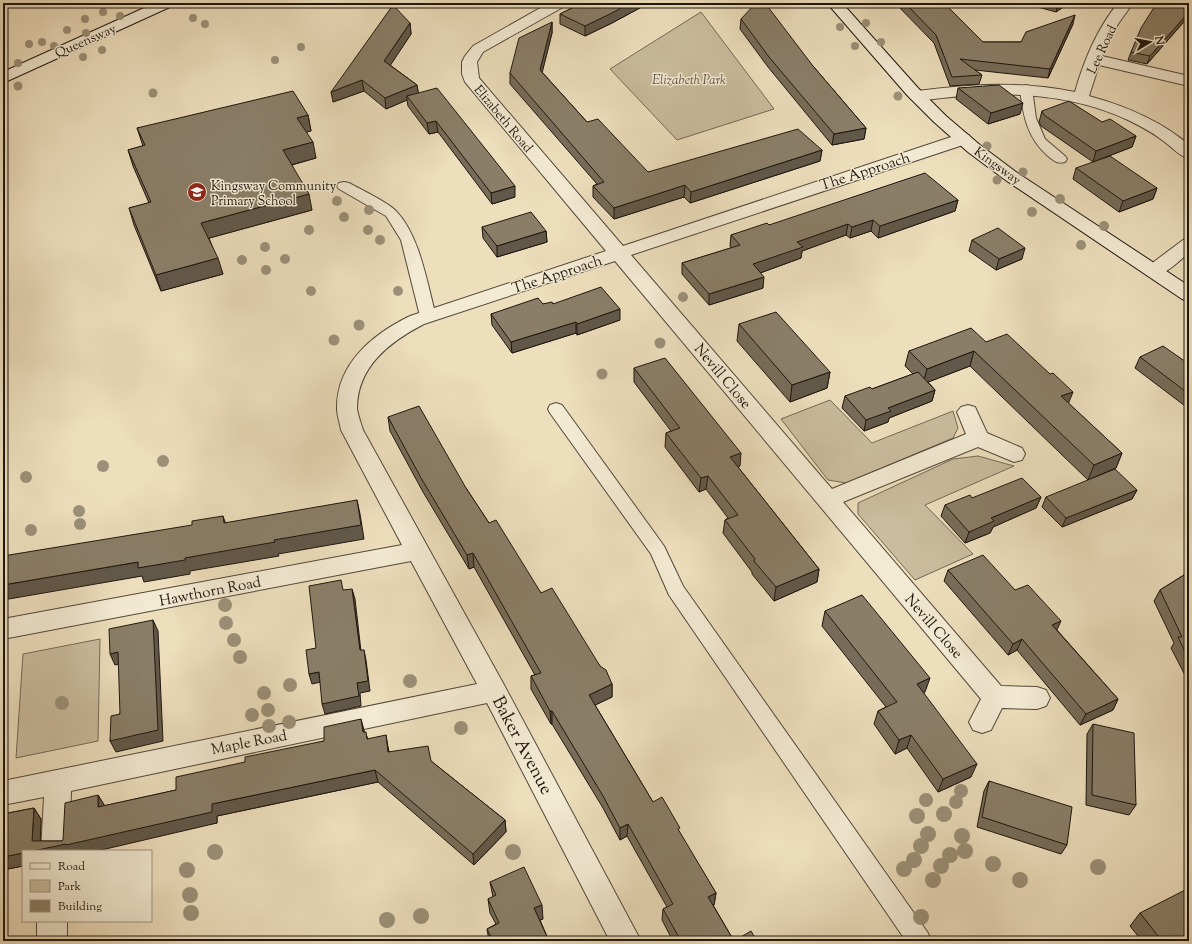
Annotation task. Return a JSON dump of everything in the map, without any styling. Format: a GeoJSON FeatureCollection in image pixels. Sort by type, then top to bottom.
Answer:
{"type":"FeatureCollection","features":[{"type":"Feature","properties":{"kind":"street","name":"Queensway"},"geometry":{"type":"LineString","coordinates":[[3,78],[167,3]]}},
{"type":"Feature","properties":{"kind":"street","name":"Elizabeth Road"},"geometry":{"type":"LineString","coordinates":[[560,3],[478,49],[470,58],[469,71],[471,79],[476,86],[619,253]]}},
{"type":"Feature","properties":{"kind":"street","name":"Kingsway"},"geometry":{"type":"LineString","coordinates":[[834,3],[917,96],[963,139],[1042,197],[1189,295]]}},
{"type":"Feature","properties":{"kind":"street","name":"Lee Road"},"geometry":{"type":"LineString","coordinates":[[1081,97],[1094,59],[1107,31],[1126,3]]}},
{"type":"Feature","properties":{"kind":"street"},"geometry":{"type":"LineString","coordinates":[[1094,59],[1189,81]]}},
{"type":"Feature","properties":{"kind":"street"},"geometry":{"type":"LineString","coordinates":[[917,96],[980,89],[1026,89],[1081,97],[1114,108],[1158,129],[1181,146],[1189,154]]}},
{"type":"Feature","properties":{"kind":"street","name":"The Approach"},"geometry":{"type":"LineString","coordinates":[[416,551],[352,430],[347,410],[348,392],[355,374],[363,360],[373,348],[388,335],[405,325],[428,316],[963,139]]}},
{"type":"Feature","properties":{"kind":"street"},"geometry":{"type":"LineString","coordinates":[[1154,271],[1189,244]]}},
{"type":"Feature","properties":{"kind":"street","name":"Nevill Close"},"geometry":{"type":"LineString","coordinates":[[619,253],[827,500],[995,696]]}},
{"type":"Feature","properties":{"kind":"street"},"geometry":{"type":"LineString","coordinates":[[968,412],[978,438],[1014,454]]}},
{"type":"Feature","properties":{"kind":"street"},"geometry":{"type":"LineString","coordinates":[[827,500],[978,438]]}},
{"type":"Feature","properties":{"kind":"street","name":"Hawthorn Road"},"geometry":{"type":"LineString","coordinates":[[3,630],[416,551]]}},
{"type":"Feature","properties":{"kind":"street","name":"Baker Avenue"},"geometry":{"type":"LineString","coordinates":[[416,551],[494,690],[626,941]]}},
{"type":"Feature","properties":{"kind":"street","name":"Maple Road"},"geometry":{"type":"LineString","coordinates":[[3,793],[494,690]]}},
{"type":"Feature","properties":{"kind":"street"},"geometry":{"type":"LineString","coordinates":[[982,722],[995,696],[1037,698]]}},
{"type":"Feature","properties":{"kind":"street"},"geometry":{"type":"LineString","coordinates":[[55,850],[58,781]]}},
{"type":"Feature","properties":{"kind":"street"},"geometry":{"type":"LineString","coordinates":[[52,922],[52,941]]}},
{"type":"Feature","properties":{"kind":"lane"},"geometry":{"type":"LineString","coordinates":[[1026,89],[1030,118],[1039,139],[1043,145],[1060,159]]}},
{"type":"Feature","properties":{"kind":"lane"},"geometry":{"type":"LineString","coordinates":[[344,186],[391,213],[397,222],[408,240],[428,316]]}},
{"type":"Feature","properties":{"kind":"lane"},"geometry":{"type":"LineString","coordinates":[[556,409],[658,551],[676,590],[920,941]]}},
{"type":"Feature","properties":{"kind":"green space","name":"Elizabeth Park"},"geometry":{"type":"Polygon","coordinates":[[[701,12],[774,109],[677,140],[610,69],[701,12]]]}},
{"type":"Feature","properties":{"kind":"green space"},"geometry":{"type":"Polygon","coordinates":[[[830,400],[872,443],[953,411],[958,428],[953,438],[846,483],[828,480],[781,419],[830,400]]]}},
{"type":"Feature","properties":{"kind":"green space"},"geometry":{"type":"Polygon","coordinates":[[[978,456],[1014,466],[925,505],[973,554],[915,580],[858,514],[858,503],[953,459],[978,456]]]}},
{"type":"Feature","properties":{"kind":"green space"},"geometry":{"type":"Polygon","coordinates":[[[100,639],[98,741],[16,758],[23,654],[100,639]]]}},
{"type":"Feature","properties":{"kind":"building"},"geometry":{"type":"Polygon","coordinates":[[[582,3],[630,3],[585,26],[560,14],[582,3]]]}},
{"type":"Feature","properties":{"kind":"building"},"geometry":{"type":"Polygon","coordinates":[[[756,3],[765,3],[813,66],[866,128],[834,134],[769,57],[741,19],[756,3]]]}},
{"type":"Feature","properties":{"kind":"building"},"geometry":{"type":"Polygon","coordinates":[[[905,3],[944,3],[983,42],[1021,42],[1026,32],[1075,15],[1050,69],[960,59],[982,75],[952,77],[936,35],[905,3]]]}},
{"type":"Feature","properties":{"kind":"building"},"geometry":{"type":"Polygon","coordinates":[[[1159,3],[1189,3],[1189,12],[1150,56],[1131,52],[1141,28],[1153,9],[1159,3]]]}},
{"type":"Feature","properties":{"kind":"building"},"geometry":{"type":"Polygon","coordinates":[[[393,5],[410,23],[384,61],[417,85],[385,98],[362,80],[331,92],[393,5]]]}},
{"type":"Feature","properties":{"kind":"building"},"geometry":{"type":"Polygon","coordinates":[[[552,22],[540,70],[587,122],[598,119],[648,172],[798,129],[822,150],[691,192],[685,185],[614,208],[593,186],[604,182],[510,73],[519,38],[552,22]]]}},
{"type":"Feature","properties":{"kind":"building"},"geometry":{"type":"Polygon","coordinates":[[[999,85],[1023,103],[991,113],[958,88],[999,85]]]}},
{"type":"Feature","properties":{"kind":"building"},"geometry":{"type":"Polygon","coordinates":[[[437,88],[515,186],[491,193],[436,121],[427,123],[407,96],[437,88]]]}},
{"type":"Feature","properties":{"kind":"building"},"geometry":{"type":"Polygon","coordinates":[[[293,91],[308,115],[297,118],[313,142],[283,150],[309,194],[201,223],[218,258],[156,275],[129,208],[151,202],[128,150],[145,145],[137,128],[293,91]]]}},
{"type":"Feature","properties":{"kind":"building"},"geometry":{"type":"Polygon","coordinates":[[[1069,101],[1102,122],[1110,119],[1136,136],[1096,151],[1044,115],[1042,111],[1069,101]]]}},
{"type":"Feature","properties":{"kind":"building"},"geometry":{"type":"Polygon","coordinates":[[[1110,156],[1157,188],[1123,201],[1076,168],[1110,156]]]}},
{"type":"Feature","properties":{"kind":"building"},"geometry":{"type":"Polygon","coordinates":[[[925,173],[958,200],[880,226],[873,220],[852,227],[848,224],[797,242],[803,247],[753,264],[764,277],[709,294],[682,263],[740,245],[731,235],[767,223],[769,225],[925,173]]]}},
{"type":"Feature","properties":{"kind":"building"},"geometry":{"type":"Polygon","coordinates":[[[531,212],[546,231],[497,246],[482,227],[531,212]]]}},
{"type":"Feature","properties":{"kind":"building"},"geometry":{"type":"Polygon","coordinates":[[[998,228],[1025,248],[999,259],[972,240],[998,228]]]}},
{"type":"Feature","properties":{"kind":"building"},"geometry":{"type":"Polygon","coordinates":[[[601,287],[620,309],[577,324],[576,322],[511,342],[491,314],[538,298],[543,304],[552,302],[553,304],[601,287]]]}},
{"type":"Feature","properties":{"kind":"building"},"geometry":{"type":"Polygon","coordinates":[[[776,312],[830,372],[792,385],[739,324],[776,312]]]}},
{"type":"Feature","properties":{"kind":"building"},"geometry":{"type":"Polygon","coordinates":[[[971,328],[986,342],[1007,334],[1050,374],[1053,373],[1073,392],[1061,396],[1122,453],[1094,465],[974,351],[927,369],[909,351],[971,328]]]}},
{"type":"Feature","properties":{"kind":"building"},"geometry":{"type":"Polygon","coordinates":[[[1163,346],[1189,364],[1189,394],[1140,357],[1163,346]]]}},
{"type":"Feature","properties":{"kind":"building"},"geometry":{"type":"Polygon","coordinates":[[[665,358],[741,453],[730,457],[819,569],[776,587],[754,561],[755,559],[725,520],[738,515],[708,476],[701,478],[666,433],[680,428],[634,368],[665,358]]]}},
{"type":"Feature","properties":{"kind":"building"},"geometry":{"type":"Polygon","coordinates":[[[918,372],[935,390],[888,408],[891,411],[866,420],[845,396],[870,387],[872,389],[918,372]]]}},
{"type":"Feature","properties":{"kind":"building"},"geometry":{"type":"Polygon","coordinates":[[[419,406],[466,488],[489,523],[496,520],[541,593],[552,588],[600,666],[606,670],[612,684],[589,695],[653,802],[662,797],[680,828],[678,829],[716,893],[708,897],[734,941],[681,941],[663,909],[673,904],[628,824],[620,828],[603,796],[552,711],[550,711],[531,676],[541,673],[473,553],[467,555],[421,478],[388,417],[419,406]]]}},
{"type":"Feature","properties":{"kind":"building"},"geometry":{"type":"Polygon","coordinates":[[[1115,469],[1137,490],[1066,518],[1046,497],[1115,469]]]}},
{"type":"Feature","properties":{"kind":"building"},"geometry":{"type":"Polygon","coordinates":[[[1022,478],[1041,497],[991,518],[994,521],[969,532],[945,505],[970,495],[972,498],[1022,478]]]}},
{"type":"Feature","properties":{"kind":"building"},"geometry":{"type":"Polygon","coordinates":[[[357,500],[361,525],[274,540],[275,542],[138,568],[138,562],[3,585],[3,556],[192,525],[192,521],[223,516],[224,523],[357,500]]]}},
{"type":"Feature","properties":{"kind":"building"},"geometry":{"type":"Polygon","coordinates":[[[983,555],[1015,590],[1028,585],[1061,621],[1052,625],[1118,699],[1086,714],[1022,639],[1013,644],[948,570],[983,555]]]}},
{"type":"Feature","properties":{"kind":"building"},"geometry":{"type":"Polygon","coordinates":[[[1189,572],[1189,660],[1178,637],[1182,637],[1160,590],[1189,572]]]}},
{"type":"Feature","properties":{"kind":"building"},"geometry":{"type":"Polygon","coordinates":[[[341,580],[343,590],[352,589],[360,650],[364,650],[368,681],[357,683],[359,696],[322,704],[319,672],[309,674],[306,650],[316,648],[309,586],[341,580]]]}},
{"type":"Feature","properties":{"kind":"building"},"geometry":{"type":"Polygon","coordinates":[[[862,595],[930,678],[917,684],[977,764],[943,779],[911,735],[899,740],[878,711],[897,702],[825,611],[862,595]]]}},
{"type":"Feature","properties":{"kind":"building"},"geometry":{"type":"Polygon","coordinates":[[[153,620],[158,730],[110,741],[111,716],[120,714],[118,652],[110,654],[109,629],[153,620]]]}},
{"type":"Feature","properties":{"kind":"building"},"geometry":{"type":"Polygon","coordinates":[[[361,719],[363,732],[366,732],[367,739],[386,735],[388,752],[428,746],[431,761],[505,820],[473,854],[375,770],[212,804],[212,812],[66,845],[38,850],[22,850],[22,853],[3,857],[3,814],[34,808],[32,841],[62,841],[65,803],[98,795],[98,807],[176,790],[176,777],[245,762],[245,757],[324,741],[324,727],[361,719]]]}},
{"type":"Feature","properties":{"kind":"building"},"geometry":{"type":"Polygon","coordinates":[[[1093,724],[1134,733],[1136,805],[1092,795],[1093,724]]]}},
{"type":"Feature","properties":{"kind":"building"},"geometry":{"type":"Polygon","coordinates":[[[989,781],[1072,807],[1067,845],[982,817],[989,781]]]}},
{"type":"Feature","properties":{"kind":"building"},"geometry":{"type":"Polygon","coordinates":[[[524,867],[542,905],[534,908],[549,941],[493,941],[487,929],[499,923],[488,899],[496,895],[490,882],[524,867]]]}},
{"type":"Feature","properties":{"kind":"building"},"geometry":{"type":"Polygon","coordinates":[[[1189,888],[1189,941],[1162,941],[1140,913],[1189,888]]]}},
{"type":"Feature","properties":{"kind":"building"},"geometry":{"type":"Polygon","coordinates":[[[751,931],[757,941],[734,941],[751,931]]]}},
{"type":"Feature","properties":{"kind":"place","name":"Kingsway Community Primary School"},"geometry":{"type":"Point","coordinates":[197,192]}}]}
